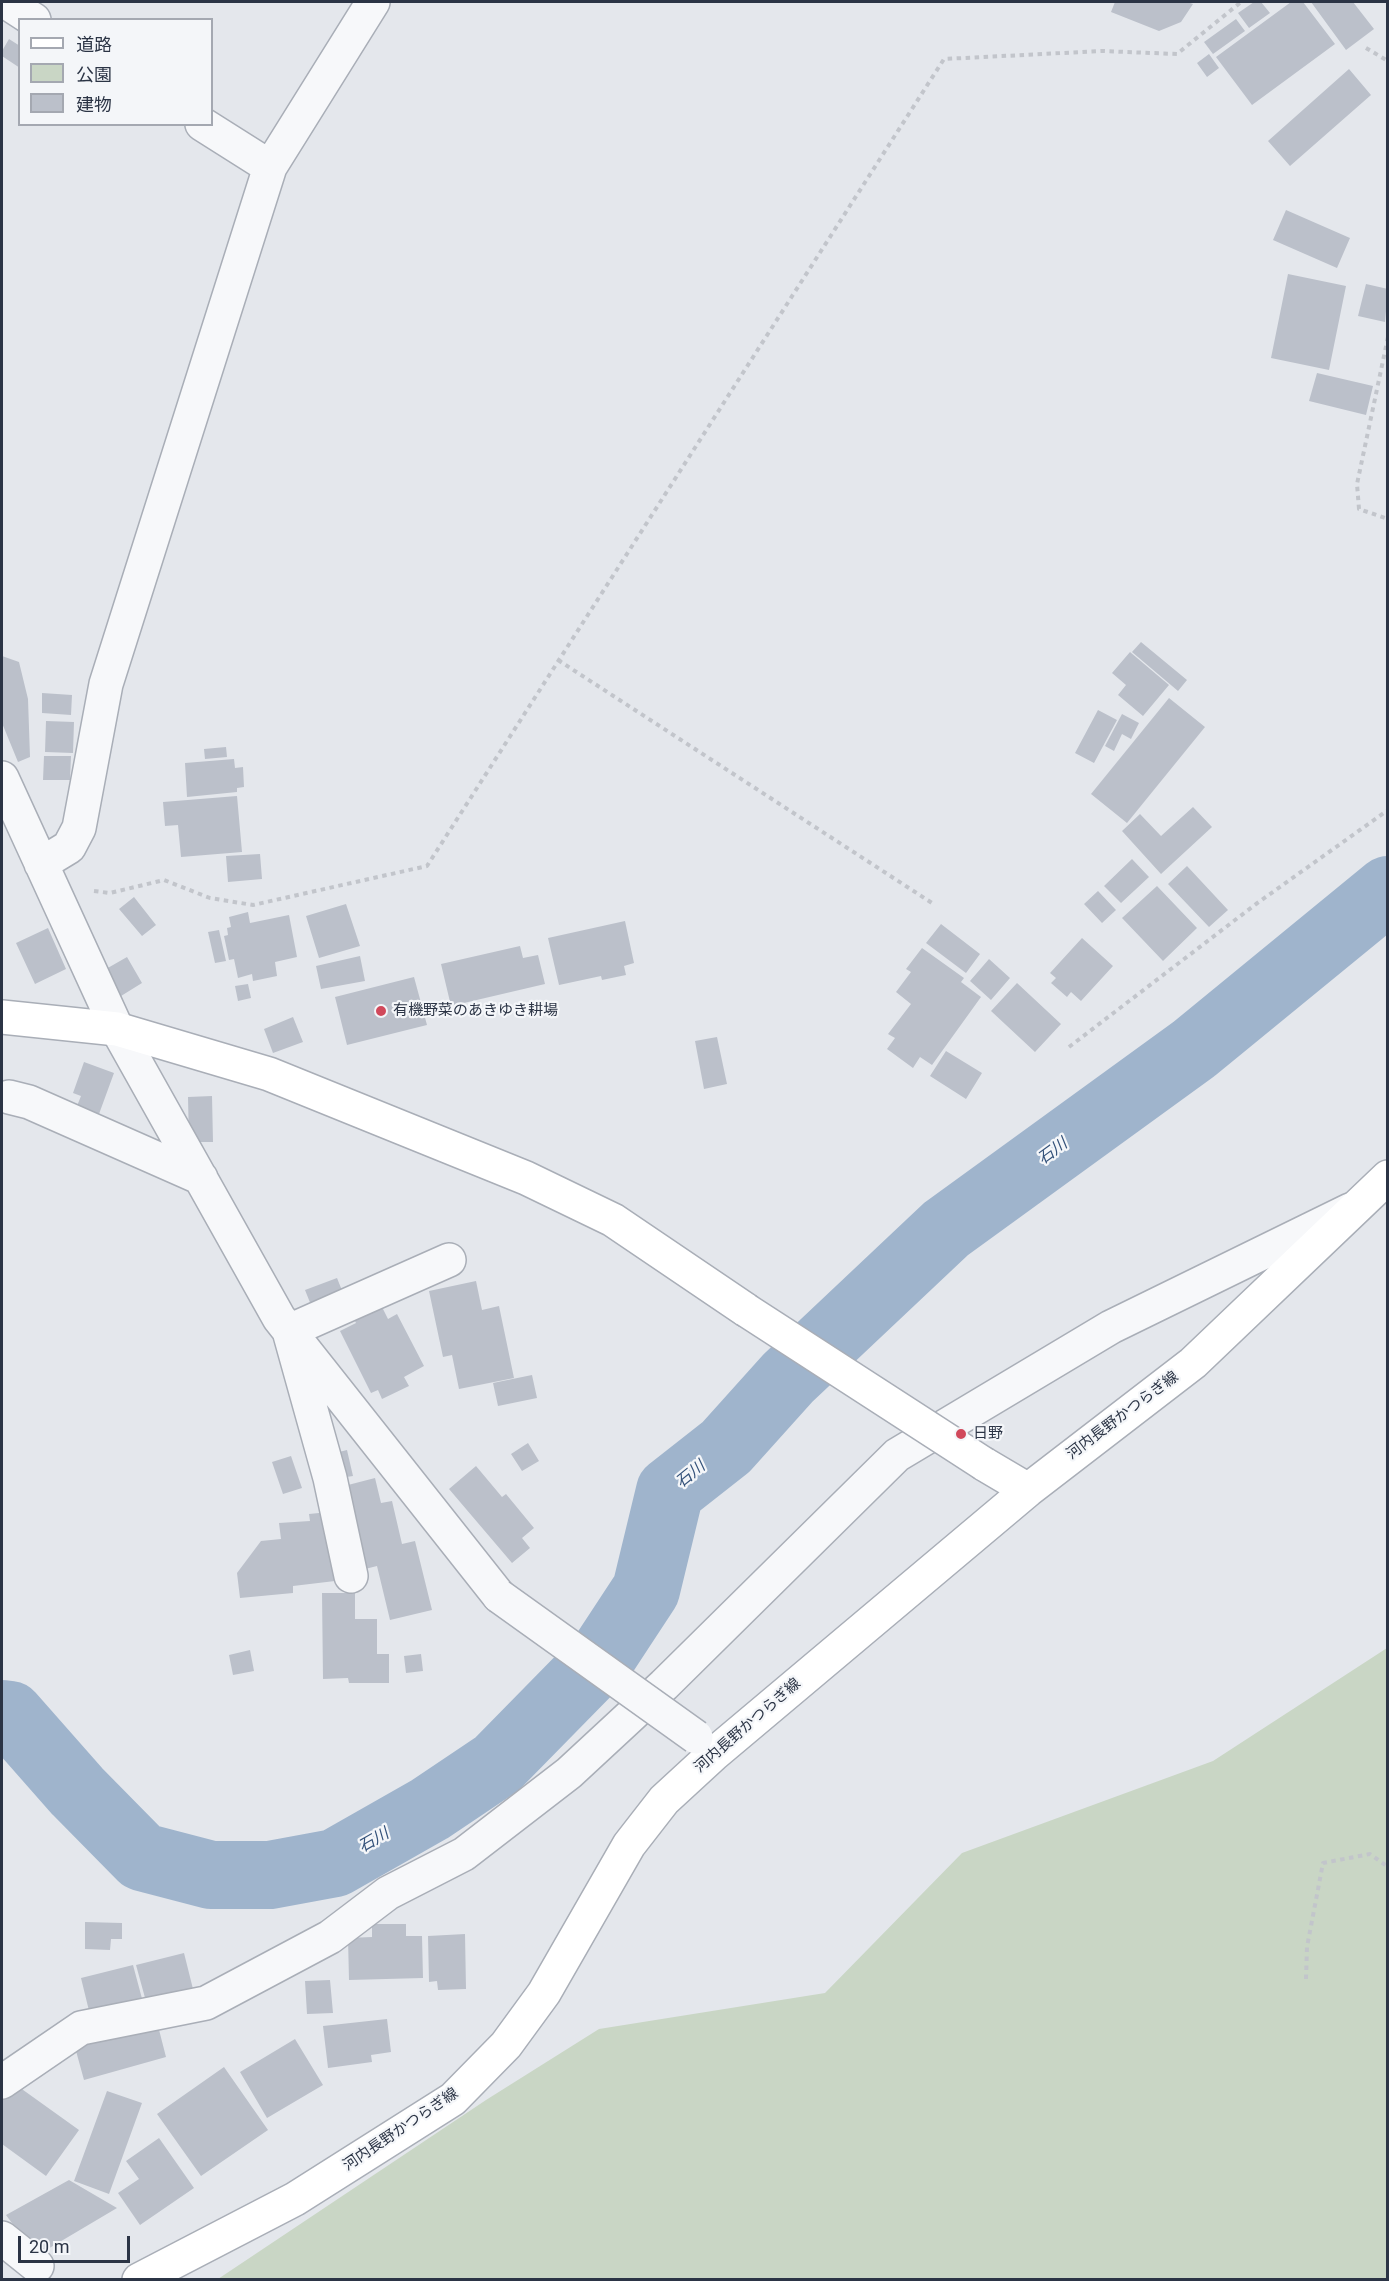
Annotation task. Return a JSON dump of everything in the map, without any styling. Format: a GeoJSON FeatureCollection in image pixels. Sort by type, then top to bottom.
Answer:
{"type":"FeatureCollection","features":[{"type":"Feature","properties":{"kind":"main road"},"geometry":{"type":"LineString","coordinates":[[2,1017],[117,1029],[269,1074],[526,1178],[613,1220],[746,1310],[1028,1490]]}},
{"type":"Feature","properties":{"kind":"main road","name":"河内長野かつらぎ線"},"geometry":{"type":"LineString","coordinates":[[139,2280],[295,2199],[453,2099],[506,2045],[544,1993],[629,1845],[705,1746],[1028,1490],[1193,1363],[1388,1177]]}},
{"type":"Feature","properties":{"kind":"street"},"geometry":{"type":"LineString","coordinates":[[6,2],[31,18]]}},
{"type":"Feature","properties":{"kind":"street"},"geometry":{"type":"LineString","coordinates":[[46,875],[69,847],[79,828],[106,684],[270,167],[373,2]]}},
{"type":"Feature","properties":{"kind":"street"},"geometry":{"type":"LineString","coordinates":[[205,126],[270,167]]}},
{"type":"Feature","properties":{"kind":"street"},"geometry":{"type":"LineString","coordinates":[[2,778],[117,1029],[279,1318],[499,1596],[705,1746]]}},
{"type":"Feature","properties":{"kind":"street"},"geometry":{"type":"LineString","coordinates":[[9,1097],[28,1102],[201,1178]]}},
{"type":"Feature","properties":{"kind":"street"},"geometry":{"type":"LineString","coordinates":[[2,2082],[81,2028],[206,2003],[330,1937],[388,1893],[464,1854],[578,1765],[664,1685],[897,1455],[1111,1327],[1356,1208]]}},
{"type":"Feature","properties":{"kind":"street"},"geometry":{"type":"LineString","coordinates":[[289,1331],[449,1260]]}},
{"type":"Feature","properties":{"kind":"street"},"geometry":{"type":"LineString","coordinates":[[289,1331],[330,1478],[351,1576]]}},
{"type":"Feature","properties":{"kind":"street"},"geometry":{"type":"LineString","coordinates":[[2,2238],[37,2266]]}},
{"type":"Feature","properties":{"kind":"path"},"geometry":{"type":"LineString","coordinates":[[46,875],[110,893],[164,880],[210,898],[253,905],[427,866],[944,59],[1102,51],[1177,54],[1241,2]]}},
{"type":"Feature","properties":{"kind":"path"},"geometry":{"type":"LineString","coordinates":[[1366,48],[1388,61]]}},
{"type":"Feature","properties":{"kind":"path"},"geometry":{"type":"LineString","coordinates":[[1388,337],[1357,484],[1359,509],[1388,519]]}},
{"type":"Feature","properties":{"kind":"path"},"geometry":{"type":"LineString","coordinates":[[558,660],[932,903]]}},
{"type":"Feature","properties":{"kind":"path"},"geometry":{"type":"LineString","coordinates":[[1069,1047],[1256,904],[1388,810]]}},
{"type":"Feature","properties":{"kind":"path"},"geometry":{"type":"LineString","coordinates":[[1306,1979],[1307,1947],[1323,1863],[1370,1854],[1388,1867]]}},
{"type":"Feature","properties":{"kind":"green space"},"geometry":{"type":"Polygon","coordinates":[[[1387,1648],[1387,2279],[218,2279],[486,2100],[599,2029],[825,1993],[962,1853],[1213,1761],[1387,1648]]]}},
{"type":"Feature","properties":{"kind":"building"},"geometry":{"type":"Polygon","coordinates":[[[1115,2],[1187,2],[1193,4],[1181,22],[1159,31],[1111,12],[1115,2]]]}},
{"type":"Feature","properties":{"kind":"building"},"geometry":{"type":"Polygon","coordinates":[[[1254,2],[1261,2],[1270,13],[1249,28],[1238,13],[1254,2]]]}},
{"type":"Feature","properties":{"kind":"building"},"geometry":{"type":"Polygon","coordinates":[[[1291,2],[1303,2],[1335,44],[1252,105],[1216,57],[1291,2]]]}},
{"type":"Feature","properties":{"kind":"building"},"geometry":{"type":"Polygon","coordinates":[[[1311,2],[1353,2],[1374,29],[1346,50],[1311,2]]]}},
{"type":"Feature","properties":{"kind":"building"},"geometry":{"type":"Polygon","coordinates":[[[1236,19],[1245,31],[1213,54],[1204,42],[1236,19]]]}},
{"type":"Feature","properties":{"kind":"building"},"geometry":{"type":"Polygon","coordinates":[[[9,39],[18,45],[18,67],[2,56],[2,51],[9,39]]]}},
{"type":"Feature","properties":{"kind":"building"},"geometry":{"type":"Polygon","coordinates":[[[1209,54],[1219,68],[1207,77],[1197,63],[1209,54]]]}},
{"type":"Feature","properties":{"kind":"building"},"geometry":{"type":"Polygon","coordinates":[[[1349,69],[1371,95],[1290,166],[1268,141],[1349,69]]]}},
{"type":"Feature","properties":{"kind":"building"},"geometry":{"type":"Polygon","coordinates":[[[1286,210],[1350,238],[1337,268],[1273,240],[1286,210]]]}},
{"type":"Feature","properties":{"kind":"building"},"geometry":{"type":"Polygon","coordinates":[[[1288,274],[1346,286],[1329,370],[1271,358],[1288,274]]]}},
{"type":"Feature","properties":{"kind":"building"},"geometry":{"type":"Polygon","coordinates":[[[1366,284],[1388,289],[1385,322],[1358,316],[1366,284]]]}},
{"type":"Feature","properties":{"kind":"building"},"geometry":{"type":"Polygon","coordinates":[[[1317,373],[1373,386],[1366,415],[1309,401],[1317,373]]]}},
{"type":"Feature","properties":{"kind":"building"},"geometry":{"type":"Polygon","coordinates":[[[1141,642],[1187,680],[1178,691],[1132,652],[1141,642]]]}},
{"type":"Feature","properties":{"kind":"building"},"geometry":{"type":"Polygon","coordinates":[[[1130,652],[1169,685],[1143,716],[1118,695],[1126,685],[1112,673],[1130,652]]]}},
{"type":"Feature","properties":{"kind":"building"},"geometry":{"type":"Polygon","coordinates":[[[2,656],[19,662],[28,699],[30,757],[18,762],[2,723],[2,656]]]}},
{"type":"Feature","properties":{"kind":"building"},"geometry":{"type":"Polygon","coordinates":[[[42,693],[72,695],[71,715],[42,713],[42,693]]]}},
{"type":"Feature","properties":{"kind":"building"},"geometry":{"type":"Polygon","coordinates":[[[1169,698],[1205,727],[1127,823],[1091,794],[1169,698]]]}},
{"type":"Feature","properties":{"kind":"building"},"geometry":{"type":"Polygon","coordinates":[[[1098,710],[1117,720],[1094,763],[1075,753],[1098,710]]]}},
{"type":"Feature","properties":{"kind":"building"},"geometry":{"type":"Polygon","coordinates":[[[1122,714],[1139,723],[1131,739],[1122,734],[1114,751],[1105,746],[1122,714]]]}},
{"type":"Feature","properties":{"kind":"building"},"geometry":{"type":"Polygon","coordinates":[[[46,721],[74,722],[73,753],[45,752],[46,721]]]}},
{"type":"Feature","properties":{"kind":"building"},"geometry":{"type":"Polygon","coordinates":[[[226,747],[227,757],[205,759],[204,749],[226,747]]]}},
{"type":"Feature","properties":{"kind":"building"},"geometry":{"type":"Polygon","coordinates":[[[44,756],[71,756],[70,780],[43,780],[44,756]]]}},
{"type":"Feature","properties":{"kind":"building"},"geometry":{"type":"Polygon","coordinates":[[[234,759],[235,768],[243,767],[244,787],[237,788],[237,792],[187,797],[185,763],[234,759]]]}},
{"type":"Feature","properties":{"kind":"building"},"geometry":{"type":"Polygon","coordinates":[[[237,796],[242,852],[181,857],[178,825],[165,826],[163,802],[237,796]]]}},
{"type":"Feature","properties":{"kind":"building"},"geometry":{"type":"Polygon","coordinates":[[[1193,807],[1212,827],[1161,874],[1122,831],[1140,814],[1161,836],[1193,807]]]}},
{"type":"Feature","properties":{"kind":"building"},"geometry":{"type":"Polygon","coordinates":[[[260,854],[262,879],[228,882],[226,856],[260,854]]]}},
{"type":"Feature","properties":{"kind":"building"},"geometry":{"type":"Polygon","coordinates":[[[1132,859],[1149,877],[1121,903],[1104,886],[1132,859]]]}},
{"type":"Feature","properties":{"kind":"building"},"geometry":{"type":"Polygon","coordinates":[[[1187,866],[1228,910],[1209,927],[1168,884],[1187,866]]]}},
{"type":"Feature","properties":{"kind":"building"},"geometry":{"type":"Polygon","coordinates":[[[1157,886],[1197,928],[1163,961],[1122,918],[1157,886]]]}},
{"type":"Feature","properties":{"kind":"building"},"geometry":{"type":"Polygon","coordinates":[[[1098,891],[1116,910],[1102,923],[1084,904],[1098,891]]]}},
{"type":"Feature","properties":{"kind":"building"},"geometry":{"type":"Polygon","coordinates":[[[134,897],[156,925],[142,936],[119,909],[134,897]]]}},
{"type":"Feature","properties":{"kind":"building"},"geometry":{"type":"Polygon","coordinates":[[[346,904],[360,946],[319,958],[306,916],[346,904]]]}},
{"type":"Feature","properties":{"kind":"building"},"geometry":{"type":"Polygon","coordinates":[[[248,912],[250,923],[289,915],[297,957],[275,962],[277,976],[253,981],[252,974],[238,978],[234,959],[229,960],[224,936],[228,935],[227,928],[231,927],[229,917],[248,912]]]}},
{"type":"Feature","properties":{"kind":"building"},"geometry":{"type":"Polygon","coordinates":[[[625,921],[634,963],[624,966],[626,975],[602,980],[601,976],[559,985],[548,938],[625,921]]]}},
{"type":"Feature","properties":{"kind":"building"},"geometry":{"type":"Polygon","coordinates":[[[941,924],[980,954],[966,973],[926,943],[941,924]]]}},
{"type":"Feature","properties":{"kind":"building"},"geometry":{"type":"Polygon","coordinates":[[[48,928],[66,969],[35,984],[16,943],[48,928]]]}},
{"type":"Feature","properties":{"kind":"building"},"geometry":{"type":"Polygon","coordinates":[[[219,930],[226,961],[215,963],[208,932],[219,930]]]}},
{"type":"Feature","properties":{"kind":"building"},"geometry":{"type":"Polygon","coordinates":[[[1082,938],[1113,966],[1081,1001],[1071,992],[1067,997],[1051,983],[1056,978],[1050,973],[1082,938]]]}},
{"type":"Feature","properties":{"kind":"building"},"geometry":{"type":"Polygon","coordinates":[[[520,946],[523,958],[538,955],[545,984],[451,1006],[441,964],[520,946]]]}},
{"type":"Feature","properties":{"kind":"building"},"geometry":{"type":"Polygon","coordinates":[[[922,948],[964,978],[961,982],[981,997],[932,1065],[920,1057],[913,1068],[887,1049],[895,1038],[888,1034],[911,1004],[896,992],[911,972],[906,969],[922,948]]]}},
{"type":"Feature","properties":{"kind":"building"},"geometry":{"type":"Polygon","coordinates":[[[360,956],[365,981],[321,989],[316,966],[360,956]]]}},
{"type":"Feature","properties":{"kind":"building"},"geometry":{"type":"Polygon","coordinates":[[[127,957],[142,983],[121,996],[106,969],[127,957]]]}},
{"type":"Feature","properties":{"kind":"building"},"geometry":{"type":"Polygon","coordinates":[[[989,959],[1010,978],[991,1000],[970,981],[989,959]]]}},
{"type":"Feature","properties":{"kind":"building","name":"有機野菜のあきゆき耕場"},"geometry":{"type":"Polygon","coordinates":[[[414,977],[427,1025],[347,1045],[335,997],[414,977]]]}},
{"type":"Feature","properties":{"kind":"building"},"geometry":{"type":"Polygon","coordinates":[[[1017,983],[1061,1024],[1035,1052],[991,1011],[1017,983]]]}},
{"type":"Feature","properties":{"kind":"building"},"geometry":{"type":"Polygon","coordinates":[[[248,984],[251,998],[238,1001],[235,986],[248,984]]]}},
{"type":"Feature","properties":{"kind":"building"},"geometry":{"type":"Polygon","coordinates":[[[293,1017],[303,1042],[273,1053],[264,1029],[293,1017]]]}},
{"type":"Feature","properties":{"kind":"building"},"geometry":{"type":"Polygon","coordinates":[[[717,1037],[727,1084],[704,1089],[695,1041],[717,1037]]]}},
{"type":"Feature","properties":{"kind":"building"},"geometry":{"type":"Polygon","coordinates":[[[946,1051],[982,1073],[966,1099],[930,1076],[946,1051]]]}},
{"type":"Feature","properties":{"kind":"building"},"geometry":{"type":"Polygon","coordinates":[[[84,1062],[114,1073],[99,1114],[77,1106],[81,1096],[73,1093],[84,1062]]]}},
{"type":"Feature","properties":{"kind":"building"},"geometry":{"type":"Polygon","coordinates":[[[212,1096],[213,1142],[189,1142],[188,1097],[212,1096]]]}},
{"type":"Feature","properties":{"kind":"building"},"geometry":{"type":"Polygon","coordinates":[[[337,1278],[343,1293],[311,1305],[305,1290],[337,1278]]]}},
{"type":"Feature","properties":{"kind":"building"},"geometry":{"type":"Polygon","coordinates":[[[476,1281],[482,1310],[499,1306],[514,1378],[459,1389],[452,1355],[443,1357],[429,1291],[476,1281]]]}},
{"type":"Feature","properties":{"kind":"building"},"geometry":{"type":"Polygon","coordinates":[[[379,1301],[388,1319],[397,1314],[424,1366],[404,1377],[409,1386],[382,1399],[378,1390],[371,1393],[340,1331],[356,1323],[352,1315],[379,1301]]]}},
{"type":"Feature","properties":{"kind":"building"},"geometry":{"type":"Polygon","coordinates":[[[532,1375],[537,1398],[498,1406],[493,1383],[532,1375]]]}},
{"type":"Feature","properties":{"kind":"building"},"geometry":{"type":"Polygon","coordinates":[[[528,1443],[539,1461],[522,1471],[511,1454],[528,1443]]]}},
{"type":"Feature","properties":{"kind":"building"},"geometry":{"type":"Polygon","coordinates":[[[347,1450],[353,1476],[340,1478],[335,1453],[347,1450]]]}},
{"type":"Feature","properties":{"kind":"building"},"geometry":{"type":"Polygon","coordinates":[[[291,1456],[302,1488],[283,1494],[272,1462],[291,1456]]]}},
{"type":"Feature","properties":{"kind":"building"},"geometry":{"type":"Polygon","coordinates":[[[476,1466],[502,1497],[506,1494],[534,1528],[522,1538],[530,1548],[512,1563],[449,1489],[476,1466]]]}},
{"type":"Feature","properties":{"kind":"building"},"geometry":{"type":"Polygon","coordinates":[[[375,1478],[381,1503],[392,1501],[402,1544],[415,1541],[432,1610],[390,1620],[377,1566],[365,1569],[351,1512],[355,1511],[348,1485],[375,1478]]]}},
{"type":"Feature","properties":{"kind":"building"},"geometry":{"type":"Polygon","coordinates":[[[329,1512],[335,1581],[293,1586],[293,1593],[240,1598],[237,1573],[261,1541],[281,1539],[279,1523],[310,1521],[309,1514],[329,1512]]]}},
{"type":"Feature","properties":{"kind":"building"},"geometry":{"type":"Polygon","coordinates":[[[322,1593],[355,1593],[355,1619],[377,1619],[377,1654],[389,1654],[389,1683],[349,1683],[348,1678],[323,1679],[322,1593]]]}},
{"type":"Feature","properties":{"kind":"building"},"geometry":{"type":"Polygon","coordinates":[[[250,1650],[254,1671],[233,1675],[229,1655],[250,1650]]]}},
{"type":"Feature","properties":{"kind":"building"},"geometry":{"type":"Polygon","coordinates":[[[421,1654],[423,1671],[406,1673],[404,1656],[421,1654]]]}},
{"type":"Feature","properties":{"kind":"building"},"geometry":{"type":"Polygon","coordinates":[[[85,1922],[122,1923],[122,1939],[111,1939],[110,1950],[85,1949],[85,1922]]]}},
{"type":"Feature","properties":{"kind":"building"},"geometry":{"type":"Polygon","coordinates":[[[372,1924],[406,1924],[406,1936],[422,1936],[423,1978],[349,1980],[348,1938],[372,1937],[372,1924]]]}},
{"type":"Feature","properties":{"kind":"building"},"geometry":{"type":"Polygon","coordinates":[[[465,1934],[466,1989],[438,1990],[437,1981],[429,1982],[428,1936],[465,1934]]]}},
{"type":"Feature","properties":{"kind":"building"},"geometry":{"type":"Polygon","coordinates":[[[184,1953],[194,1993],[147,2005],[136,1965],[184,1953]]]}},
{"type":"Feature","properties":{"kind":"building"},"geometry":{"type":"Polygon","coordinates":[[[133,1965],[144,2006],[91,2019],[81,1978],[133,1965]]]}},
{"type":"Feature","properties":{"kind":"building"},"geometry":{"type":"Polygon","coordinates":[[[330,1980],[333,2013],[307,2014],[305,1981],[330,1980]]]}},
{"type":"Feature","properties":{"kind":"building"},"geometry":{"type":"Polygon","coordinates":[[[156,2018],[166,2057],[84,2080],[73,2040],[156,2018]]]}},
{"type":"Feature","properties":{"kind":"building"},"geometry":{"type":"Polygon","coordinates":[[[387,2019],[391,2052],[371,2055],[372,2062],[328,2068],[323,2026],[387,2019]]]}},
{"type":"Feature","properties":{"kind":"building"},"geometry":{"type":"Polygon","coordinates":[[[295,2039],[323,2085],[267,2118],[240,2072],[295,2039]]]}},
{"type":"Feature","properties":{"kind":"building"},"geometry":{"type":"Polygon","coordinates":[[[224,2067],[268,2130],[201,2176],[157,2114],[224,2067]]]}},
{"type":"Feature","properties":{"kind":"building"},"geometry":{"type":"Polygon","coordinates":[[[12,2082],[79,2130],[46,2176],[2,2144],[2,2096],[12,2082]]]}},
{"type":"Feature","properties":{"kind":"building"},"geometry":{"type":"Polygon","coordinates":[[[107,2091],[142,2103],[109,2194],[74,2181],[107,2091]]]}},
{"type":"Feature","properties":{"kind":"building"},"geometry":{"type":"Polygon","coordinates":[[[159,2138],[194,2188],[140,2225],[118,2193],[139,2179],[126,2161],[159,2138]]]}},
{"type":"Feature","properties":{"kind":"building"},"geometry":{"type":"Polygon","coordinates":[[[69,2180],[117,2208],[36,2256],[6,2215],[69,2180]]]}},
{"type":"Feature","properties":{"kind":"waterway","name":"石川"},"geometry":{"type":"LineString","coordinates":[[2,1714],[10,1715],[77,1791],[142,1857],[211,1875],[270,1875],[335,1863],[430,1809],[497,1764],[602,1657],[646,1590],[670,1491],[726,1447],[788,1378],[946,1229],[1194,1049],[1388,890]]}},
{"type":"Feature","properties":{"kind":"place","name":"有機野菜のあきゆき耕場"},"geometry":{"type":"Point","coordinates":[381,1011]}},
{"type":"Feature","properties":{"kind":"place","name":"日野"},"geometry":{"type":"Point","coordinates":[961,1434]}}]}
